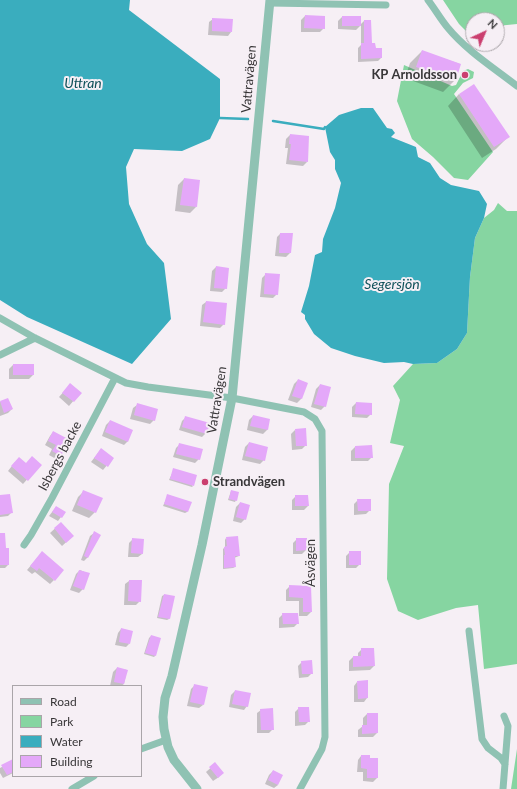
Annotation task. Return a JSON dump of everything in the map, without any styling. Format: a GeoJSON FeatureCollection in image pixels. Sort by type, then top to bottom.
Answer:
{"type":"FeatureCollection","features":[{"type":"Feature","properties":{"kind":"street"},"geometry":{"type":"LineString","coordinates":[[428,0],[447,28],[458,39],[473,53],[517,86]]}},
{"type":"Feature","properties":{"kind":"street"},"geometry":{"type":"LineString","coordinates":[[270,2],[386,5]]}},
{"type":"Feature","properties":{"kind":"street","name":"Vattravägen"},"geometry":{"type":"LineString","coordinates":[[197,789],[174,760],[166,740],[164,717],[165,698],[172,676],[200,552],[232,398],[270,2]]}},
{"type":"Feature","properties":{"kind":"street"},"geometry":{"type":"LineString","coordinates":[[0,318],[35,338],[126,383],[232,398]]}},
{"type":"Feature","properties":{"kind":"street"},"geometry":{"type":"LineString","coordinates":[[0,355],[35,338]]}},
{"type":"Feature","properties":{"kind":"street","name":"Isbergs backe"},"geometry":{"type":"LineString","coordinates":[[24,545],[52,498],[115,378]]}},
{"type":"Feature","properties":{"kind":"street","name":"Åsvägen"},"geometry":{"type":"LineString","coordinates":[[232,398],[304,412],[315,419],[322,431],[325,737],[322,749],[300,789]]}},
{"type":"Feature","properties":{"kind":"street"},"geometry":{"type":"LineString","coordinates":[[469,631],[482,739],[488,748],[501,758],[505,764]]}},
{"type":"Feature","properties":{"kind":"street"},"geometry":{"type":"LineString","coordinates":[[503,789],[508,726],[504,716]]}},
{"type":"Feature","properties":{"kind":"street"},"geometry":{"type":"LineString","coordinates":[[142,750],[166,740]]}},
{"type":"Feature","properties":{"kind":"street"},"geometry":{"type":"LineString","coordinates":[[72,789],[92,777]]}},
{"type":"Feature","properties":{"kind":"green space"},"geometry":{"type":"Polygon","coordinates":[[[443,0],[517,0],[517,24],[505,25],[505,12],[465,12],[465,30],[459,24],[443,0]]]}},
{"type":"Feature","properties":{"kind":"green space"},"geometry":{"type":"Polygon","coordinates":[[[404,65],[452,86],[456,85],[463,71],[468,69],[474,72],[473,78],[463,83],[454,94],[493,152],[468,180],[454,178],[412,139],[397,101],[404,65]]]}},
{"type":"Feature","properties":{"kind":"green space"},"geometry":{"type":"Polygon","coordinates":[[[498,203],[507,211],[517,211],[517,664],[484,669],[478,605],[456,608],[418,620],[398,611],[387,579],[389,484],[404,446],[390,443],[400,400],[393,386],[413,364],[437,363],[457,349],[467,333],[470,277],[475,238],[484,218],[494,210],[498,203]]]}},
{"type":"Feature","properties":{"kind":"green space"},"geometry":{"type":"Polygon","coordinates":[[[517,749],[517,789],[511,789],[517,749]]]}},
{"type":"Feature","properties":{"kind":"water","name":"Uttran"},"geometry":{"type":"Polygon","coordinates":[[[0,0],[130,0],[129,10],[220,79],[220,118],[210,139],[182,151],[134,149],[126,167],[129,204],[147,244],[164,263],[171,319],[132,364],[27,317],[0,300],[0,0]]]}},
{"type":"Feature","properties":{"kind":"water","name":"Segersjön"},"geometry":{"type":"Polygon","coordinates":[[[361,108],[373,108],[387,128],[392,129],[395,133],[391,137],[416,147],[418,157],[430,163],[440,178],[451,185],[479,191],[487,204],[484,218],[475,238],[470,277],[467,333],[457,349],[437,363],[384,363],[331,348],[314,334],[305,319],[305,315],[301,312],[309,286],[315,255],[322,252],[323,239],[335,208],[341,183],[335,169],[335,160],[330,152],[325,127],[339,115],[361,108]]]}},
{"type":"Feature","properties":{"kind":"building"},"geometry":{"type":"Polygon","coordinates":[[[305,15],[325,16],[325,29],[304,28],[305,15]]]}},
{"type":"Feature","properties":{"kind":"building"},"geometry":{"type":"Polygon","coordinates":[[[342,16],[361,16],[361,26],[342,26],[342,16]]]}},
{"type":"Feature","properties":{"kind":"building"},"geometry":{"type":"Polygon","coordinates":[[[212,18],[233,19],[232,32],[212,31],[212,18]]]}},
{"type":"Feature","properties":{"kind":"building"},"geometry":{"type":"Polygon","coordinates":[[[364,20],[371,20],[372,43],[375,43],[376,48],[382,48],[382,58],[361,59],[361,43],[364,43],[364,20]]]}},
{"type":"Feature","properties":{"kind":"building"},"geometry":{"type":"Polygon","coordinates":[[[422,50],[461,64],[456,80],[416,67],[422,50]]]}},
{"type":"Feature","properties":{"kind":"building"},"geometry":{"type":"Polygon","coordinates":[[[474,84],[510,137],[494,147],[459,94],[474,84]]]}},
{"type":"Feature","properties":{"kind":"building"},"geometry":{"type":"Polygon","coordinates":[[[290,134],[309,136],[308,162],[289,160],[291,144],[289,144],[290,134]]]}},
{"type":"Feature","properties":{"kind":"building"},"geometry":{"type":"Polygon","coordinates":[[[184,178],[200,180],[197,207],[180,205],[184,178]]]}},
{"type":"Feature","properties":{"kind":"building"},"geometry":{"type":"Polygon","coordinates":[[[280,233],[293,233],[291,253],[279,253],[280,233]]]}},
{"type":"Feature","properties":{"kind":"building"},"geometry":{"type":"Polygon","coordinates":[[[216,266],[229,268],[227,289],[214,288],[216,266]]]}},
{"type":"Feature","properties":{"kind":"building"},"geometry":{"type":"Polygon","coordinates":[[[265,273],[280,274],[278,295],[264,294],[265,273]]]}},
{"type":"Feature","properties":{"kind":"building"},"geometry":{"type":"Polygon","coordinates":[[[206,301],[227,303],[225,325],[203,322],[206,301]]]}},
{"type":"Feature","properties":{"kind":"building"},"geometry":{"type":"Polygon","coordinates":[[[13,364],[34,364],[34,375],[13,375],[13,364]]]}},
{"type":"Feature","properties":{"kind":"building"},"geometry":{"type":"Polygon","coordinates":[[[298,379],[308,383],[302,399],[292,396],[298,379]]]}},
{"type":"Feature","properties":{"kind":"building"},"geometry":{"type":"Polygon","coordinates":[[[70,383],[82,393],[74,402],[62,393],[70,383]]]}},
{"type":"Feature","properties":{"kind":"building"},"geometry":{"type":"Polygon","coordinates":[[[320,384],[331,387],[326,407],[314,404],[320,384]]]}},
{"type":"Feature","properties":{"kind":"building"},"geometry":{"type":"Polygon","coordinates":[[[8,398],[13,409],[4,413],[0,401],[8,398]]]}},
{"type":"Feature","properties":{"kind":"building"},"geometry":{"type":"Polygon","coordinates":[[[356,402],[372,403],[372,415],[355,414],[356,402]]]}},
{"type":"Feature","properties":{"kind":"building"},"geometry":{"type":"Polygon","coordinates":[[[137,403],[158,409],[155,421],[134,415],[137,403]]]}},
{"type":"Feature","properties":{"kind":"building"},"geometry":{"type":"Polygon","coordinates":[[[253,415],[270,419],[268,430],[250,426],[253,415]]]}},
{"type":"Feature","properties":{"kind":"building"},"geometry":{"type":"Polygon","coordinates":[[[185,416],[210,423],[207,434],[182,427],[185,416]]]}},
{"type":"Feature","properties":{"kind":"building"},"geometry":{"type":"Polygon","coordinates":[[[110,420],[133,430],[128,442],[105,432],[110,420]]]}},
{"type":"Feature","properties":{"kind":"building"},"geometry":{"type":"Polygon","coordinates":[[[306,428],[307,446],[296,446],[295,429],[306,428]]]}},
{"type":"Feature","properties":{"kind":"building"},"geometry":{"type":"Polygon","coordinates":[[[53,431],[70,440],[61,456],[52,451],[56,445],[48,441],[53,431]]]}},
{"type":"Feature","properties":{"kind":"building"},"geometry":{"type":"Polygon","coordinates":[[[249,442],[268,447],[265,461],[245,456],[249,442]]]}},
{"type":"Feature","properties":{"kind":"building"},"geometry":{"type":"Polygon","coordinates":[[[179,443],[203,449],[200,460],[176,454],[179,443]]]}},
{"type":"Feature","properties":{"kind":"building"},"geometry":{"type":"Polygon","coordinates":[[[372,445],[373,458],[355,458],[355,446],[372,445]]]}},
{"type":"Feature","properties":{"kind":"building"},"geometry":{"type":"Polygon","coordinates":[[[101,448],[114,458],[108,467],[94,458],[101,448]]]}},
{"type":"Feature","properties":{"kind":"building"},"geometry":{"type":"Polygon","coordinates":[[[32,456],[42,465],[28,481],[11,466],[19,457],[26,463],[32,456]]]}},
{"type":"Feature","properties":{"kind":"building"},"geometry":{"type":"Polygon","coordinates":[[[173,468],[197,475],[194,486],[170,479],[173,468]]]}},
{"type":"Feature","properties":{"kind":"building"},"geometry":{"type":"Polygon","coordinates":[[[83,490],[103,498],[96,513],[77,505],[83,490]]]}},
{"type":"Feature","properties":{"kind":"building"},"geometry":{"type":"Polygon","coordinates":[[[231,490],[239,492],[237,501],[229,499],[231,490]]]}},
{"type":"Feature","properties":{"kind":"building"},"geometry":{"type":"Polygon","coordinates":[[[10,494],[13,513],[0,515],[0,495],[10,494]]]}},
{"type":"Feature","properties":{"kind":"building"},"geometry":{"type":"Polygon","coordinates":[[[167,494],[192,502],[188,512],[164,504],[167,494]]]}},
{"type":"Feature","properties":{"kind":"building"},"geometry":{"type":"Polygon","coordinates":[[[295,495],[308,495],[309,506],[295,506],[295,495]]]}},
{"type":"Feature","properties":{"kind":"building"},"geometry":{"type":"Polygon","coordinates":[[[357,499],[371,499],[371,511],[358,511],[357,499]]]}},
{"type":"Feature","properties":{"kind":"building"},"geometry":{"type":"Polygon","coordinates":[[[240,502],[250,505],[246,520],[236,517],[240,502]]]}},
{"type":"Feature","properties":{"kind":"building"},"geometry":{"type":"Polygon","coordinates":[[[56,506],[66,512],[62,518],[52,512],[56,506]]]}},
{"type":"Feature","properties":{"kind":"building"},"geometry":{"type":"Polygon","coordinates":[[[61,522],[74,536],[66,543],[54,528],[61,522]]]}},
{"type":"Feature","properties":{"kind":"building"},"geometry":{"type":"Polygon","coordinates":[[[94,531],[101,535],[88,558],[84,556],[94,531]]]}},
{"type":"Feature","properties":{"kind":"building"},"geometry":{"type":"Polygon","coordinates":[[[0,533],[5,533],[6,548],[9,548],[9,565],[0,565],[0,533]]]}},
{"type":"Feature","properties":{"kind":"building"},"geometry":{"type":"Polygon","coordinates":[[[238,536],[240,556],[235,556],[236,567],[224,568],[224,547],[227,546],[226,537],[238,536]]]}},
{"type":"Feature","properties":{"kind":"building"},"geometry":{"type":"Polygon","coordinates":[[[132,538],[144,539],[143,554],[131,553],[132,538]]]}},
{"type":"Feature","properties":{"kind":"building"},"geometry":{"type":"Polygon","coordinates":[[[296,538],[307,538],[307,550],[296,551],[296,538]]]}},
{"type":"Feature","properties":{"kind":"building"},"geometry":{"type":"Polygon","coordinates":[[[42,551],[64,570],[55,581],[39,568],[37,571],[30,566],[42,551]]]}},
{"type":"Feature","properties":{"kind":"building"},"geometry":{"type":"Polygon","coordinates":[[[349,551],[361,551],[361,565],[349,565],[349,551]]]}},
{"type":"Feature","properties":{"kind":"building"},"geometry":{"type":"Polygon","coordinates":[[[79,570],[90,573],[84,590],[73,586],[79,570]]]}},
{"type":"Feature","properties":{"kind":"building"},"geometry":{"type":"Polygon","coordinates":[[[129,580],[142,580],[141,602],[128,601],[129,580]]]}},
{"type":"Feature","properties":{"kind":"building"},"geometry":{"type":"Polygon","coordinates":[[[289,585],[311,586],[312,612],[303,612],[303,598],[289,597],[289,585]]]}},
{"type":"Feature","properties":{"kind":"building"},"geometry":{"type":"Polygon","coordinates":[[[164,594],[175,596],[170,619],[158,617],[164,594]]]}},
{"type":"Feature","properties":{"kind":"building"},"geometry":{"type":"Polygon","coordinates":[[[282,613],[298,613],[299,624],[283,624],[282,613]]]}},
{"type":"Feature","properties":{"kind":"building"},"geometry":{"type":"Polygon","coordinates":[[[121,628],[133,631],[130,644],[119,642],[121,628]]]}},
{"type":"Feature","properties":{"kind":"building"},"geometry":{"type":"Polygon","coordinates":[[[151,635],[161,638],[156,656],[145,653],[151,635]]]}},
{"type":"Feature","properties":{"kind":"building"},"geometry":{"type":"Polygon","coordinates":[[[361,648],[374,648],[375,666],[353,667],[353,656],[361,656],[361,648]]]}},
{"type":"Feature","properties":{"kind":"building"},"geometry":{"type":"Polygon","coordinates":[[[312,660],[313,674],[302,674],[301,661],[312,660]]]}},
{"type":"Feature","properties":{"kind":"building"},"geometry":{"type":"Polygon","coordinates":[[[117,667],[128,670],[124,684],[114,682],[117,667]]]}},
{"type":"Feature","properties":{"kind":"building"},"geometry":{"type":"Polygon","coordinates":[[[368,680],[368,698],[358,699],[357,681],[368,680]]]}},
{"type":"Feature","properties":{"kind":"building"},"geometry":{"type":"Polygon","coordinates":[[[194,684],[208,687],[204,705],[190,702],[194,684]]]}},
{"type":"Feature","properties":{"kind":"building"},"geometry":{"type":"Polygon","coordinates":[[[235,690],[251,693],[248,707],[232,704],[235,690]]]}},
{"type":"Feature","properties":{"kind":"building"},"geometry":{"type":"Polygon","coordinates":[[[298,707],[309,707],[310,722],[299,722],[298,707]]]}},
{"type":"Feature","properties":{"kind":"building"},"geometry":{"type":"Polygon","coordinates":[[[273,708],[274,730],[261,730],[260,709],[273,708]]]}},
{"type":"Feature","properties":{"kind":"building"},"geometry":{"type":"Polygon","coordinates":[[[367,713],[378,713],[378,733],[362,734],[362,725],[367,725],[367,713]]]}},
{"type":"Feature","properties":{"kind":"building"},"geometry":{"type":"Polygon","coordinates":[[[361,755],[370,755],[370,758],[378,758],[378,778],[367,778],[367,769],[361,768],[361,755]]]}},
{"type":"Feature","properties":{"kind":"building"},"geometry":{"type":"Polygon","coordinates":[[[12,760],[12,772],[7,775],[1,765],[12,760]]]}},
{"type":"Feature","properties":{"kind":"building"},"geometry":{"type":"Polygon","coordinates":[[[215,762],[224,773],[218,778],[209,767],[215,762]]]}},
{"type":"Feature","properties":{"kind":"building"},"geometry":{"type":"Polygon","coordinates":[[[273,770],[283,775],[278,785],[268,780],[273,770]]]}},
{"type":"Feature","properties":{"kind":"waterway"},"geometry":{"type":"LineString","coordinates":[[220,118],[248,119]]}},
{"type":"Feature","properties":{"kind":"waterway"},"geometry":{"type":"LineString","coordinates":[[273,121],[324,129],[325,127]]}},
{"type":"Feature","properties":{"kind":"place","name":"KP Arnoldsson"},"geometry":{"type":"Point","coordinates":[465,75]}},
{"type":"Feature","properties":{"kind":"place","name":"Strandvägen"},"geometry":{"type":"Point","coordinates":[205,482]}}]}
